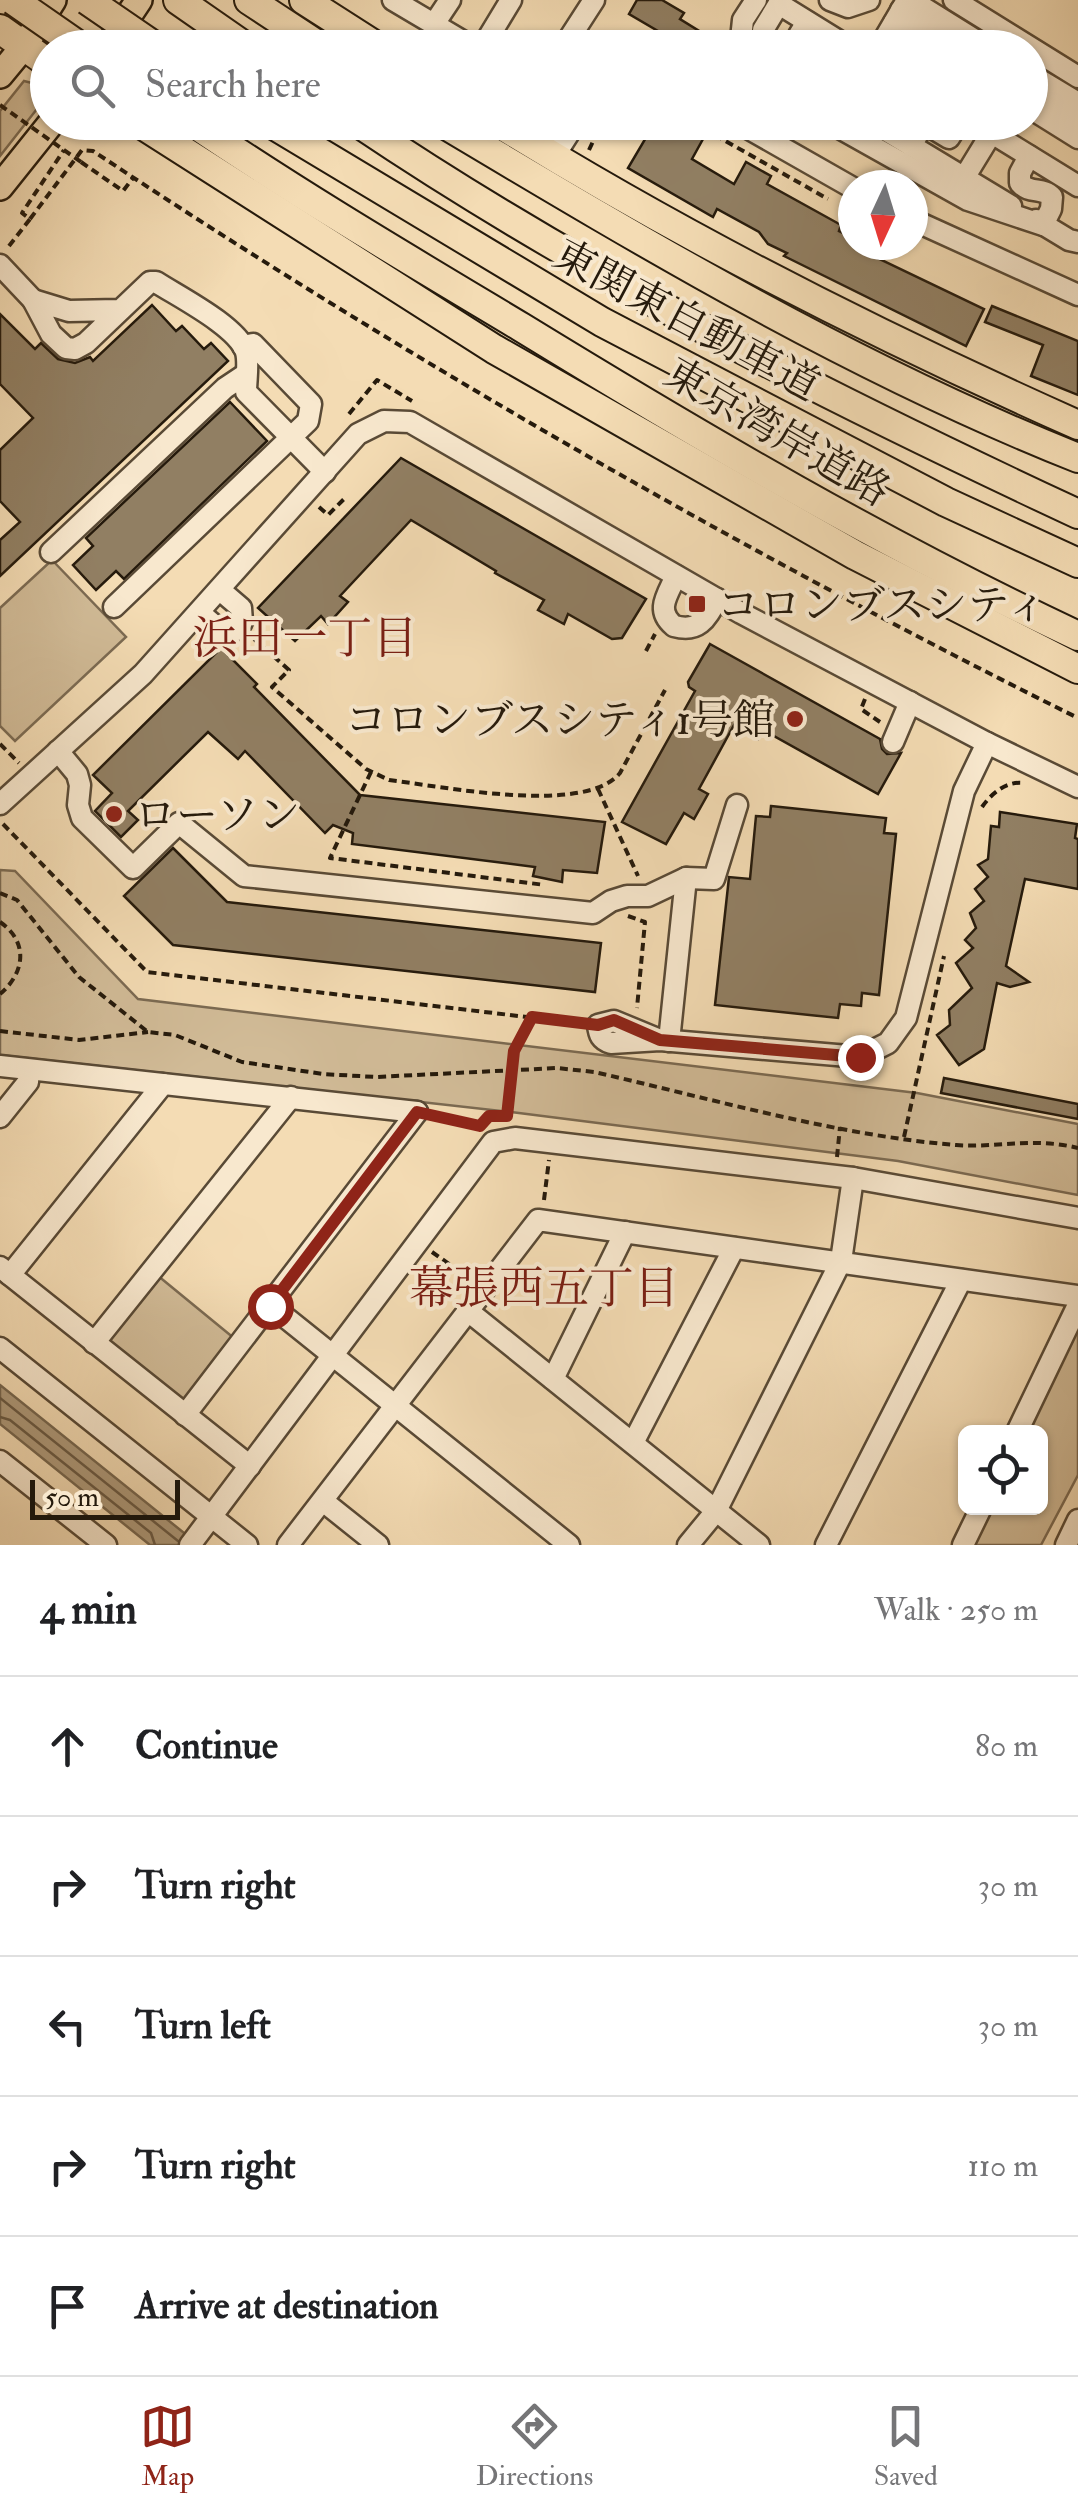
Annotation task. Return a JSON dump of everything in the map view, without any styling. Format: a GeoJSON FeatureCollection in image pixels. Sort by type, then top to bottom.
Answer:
{"type":"FeatureCollection","features":[{"type":"Feature","properties":{"kind":"highway"},"geometry":{"type":"LineString","coordinates":[[13,0],[56,30]]}},
{"type":"Feature","properties":{"kind":"highway"},"geometry":{"type":"LineString","coordinates":[[87,0],[131,30]]}},
{"type":"Feature","properties":{"kind":"highway"},"geometry":{"type":"LineString","coordinates":[[178,0],[220,30]]}},
{"type":"Feature","properties":{"kind":"highway"},"geometry":{"type":"LineString","coordinates":[[249,0],[295,30]]}},
{"type":"Feature","properties":{"kind":"highway"},"geometry":{"type":"LineString","coordinates":[[304,0],[350,30]]}},
{"type":"Feature","properties":{"kind":"highway"},"geometry":{"type":"LineString","coordinates":[[0,30],[30,50]]}},
{"type":"Feature","properties":{"kind":"highway"},"geometry":{"type":"LineString","coordinates":[[166,140],[494,349],[855,556],[1078,669]]}},
{"type":"Feature","properties":{"kind":"highway","name":"東京湾岸道路"},"geometry":{"type":"LineString","coordinates":[[220,140],[374,238],[715,444],[862,526],[1078,636]]}},
{"type":"Feature","properties":{"kind":"highway","name":"東関東自動車道"},"geometry":{"type":"LineString","coordinates":[[300,140],[602,322],[946,502],[1078,564]]}},
{"type":"Feature","properties":{"kind":"highway","name":"東関東自動車道"},"geometry":{"type":"LineString","coordinates":[[383,140],[623,284],[829,394],[1078,514]]}},
{"type":"Feature","properties":{"kind":"highway"},"geometry":{"type":"LineString","coordinates":[[471,140],[734,293],[910,382],[1078,458]]}},
{"type":"Feature","properties":{"kind":"highway"},"geometry":{"type":"LineString","coordinates":[[524,140],[853,322],[1078,425]]}},
{"type":"Feature","properties":{"kind":"main road"},"geometry":{"type":"LineString","coordinates":[[34,30],[53,0]]}},
{"type":"Feature","properties":{"kind":"main road"},"geometry":{"type":"LineString","coordinates":[[119,30],[139,0]]}},
{"type":"Feature","properties":{"kind":"main road"},"geometry":{"type":"LineString","coordinates":[[0,75],[30,36]]}},
{"type":"Feature","properties":{"kind":"main road"},"geometry":{"type":"LineString","coordinates":[[0,187],[38,140]]}},
{"type":"Feature","properties":{"kind":"street"},"geometry":{"type":"LineString","coordinates":[[434,24],[450,0]]}},
{"type":"Feature","properties":{"kind":"street"},"geometry":{"type":"LineString","coordinates":[[493,30],[511,0]]}},
{"type":"Feature","properties":{"kind":"street"},"geometry":{"type":"LineString","coordinates":[[575,30],[594,0]]}},
{"type":"Feature","properties":{"kind":"street"},"geometry":{"type":"LineString","coordinates":[[742,30],[743,20],[756,0]]}},
{"type":"Feature","properties":{"kind":"street"},"geometry":{"type":"LineString","coordinates":[[830,0],[848,7],[869,0]]}},
{"type":"Feature","properties":{"kind":"street"},"geometry":{"type":"LineString","coordinates":[[954,0],[991,30]]}},
{"type":"Feature","properties":{"kind":"street"},"geometry":{"type":"LineString","coordinates":[[763,30],[780,2],[820,30]]}},
{"type":"Feature","properties":{"kind":"street"},"geometry":{"type":"LineString","coordinates":[[403,3],[444,30]]}},
{"type":"Feature","properties":{"kind":"street"},"geometry":{"type":"LineString","coordinates":[[890,30],[903,8]]}},
{"type":"Feature","properties":{"kind":"street"},"geometry":{"type":"LineString","coordinates":[[903,8],[920,30]]}},
{"type":"Feature","properties":{"kind":"street"},"geometry":{"type":"LineString","coordinates":[[903,8],[935,30]]}},
{"type":"Feature","properties":{"kind":"street"},"geometry":{"type":"LineString","coordinates":[[903,8],[950,30]]}},
{"type":"Feature","properties":{"kind":"street"},"geometry":{"type":"LineString","coordinates":[[803,30],[807,22]]}},
{"type":"Feature","properties":{"kind":"street"},"geometry":{"type":"LineString","coordinates":[[1048,69],[1078,77]]}},
{"type":"Feature","properties":{"kind":"street"},"geometry":{"type":"LineString","coordinates":[[1048,77],[1078,103]]}},
{"type":"Feature","properties":{"kind":"street"},"geometry":{"type":"LineString","coordinates":[[1048,101],[1078,120]]}},
{"type":"Feature","properties":{"kind":"street"},"geometry":{"type":"LineString","coordinates":[[1048,119],[1078,138]]}},
{"type":"Feature","properties":{"kind":"street"},"geometry":{"type":"LineString","coordinates":[[553,158],[564,140]]}},
{"type":"Feature","properties":{"kind":"street"},"geometry":{"type":"LineString","coordinates":[[764,140],[838,191]]}},
{"type":"Feature","properties":{"kind":"street"},"geometry":{"type":"LineString","coordinates":[[861,140],[968,200],[1076,238]]}},
{"type":"Feature","properties":{"kind":"street"},"geometry":{"type":"LineString","coordinates":[[901,140],[1044,225]]}},
{"type":"Feature","properties":{"kind":"street"},"geometry":{"type":"LineString","coordinates":[[911,146],[914,140]]}},
{"type":"Feature","properties":{"kind":"street"},"geometry":{"type":"LineString","coordinates":[[964,178],[981,140]]}},
{"type":"Feature","properties":{"kind":"street"},"geometry":{"type":"LineString","coordinates":[[1007,140],[1078,186]]}},
{"type":"Feature","properties":{"kind":"street"},"geometry":{"type":"LineString","coordinates":[[1029,156],[1020,183],[1026,189],[1052,197],[1044,225]]}},
{"type":"Feature","properties":{"kind":"street"},"geometry":{"type":"LineString","coordinates":[[928,227],[1078,296]]}},
{"type":"Feature","properties":{"kind":"street"},"geometry":{"type":"LineString","coordinates":[[2,259],[34,300],[51,334],[68,349],[86,343],[150,282],[156,282],[224,326],[247,354],[246,392],[325,472]]}},
{"type":"Feature","properties":{"kind":"street"},"geometry":{"type":"LineString","coordinates":[[34,300],[70,311],[118,310]]}},
{"type":"Feature","properties":{"kind":"street"},"geometry":{"type":"LineString","coordinates":[[114,607],[308,421],[311,404],[253,344],[242,346]]}},
{"type":"Feature","properties":{"kind":"street"},"geometry":{"type":"LineString","coordinates":[[51,552],[225,388],[246,374]]}},
{"type":"Feature","properties":{"kind":"street"},"geometry":{"type":"LineString","coordinates":[[0,804],[143,674],[325,472],[369,427],[384,421],[410,422],[717,599],[987,743],[1078,787]]}},
{"type":"Feature","properties":{"kind":"street"},"geometry":{"type":"LineString","coordinates":[[676,576],[662,604],[665,616],[674,626],[701,625],[717,599]]}},
{"type":"Feature","properties":{"kind":"street"},"geometry":{"type":"LineString","coordinates":[[200,613],[222,632],[239,626],[241,608],[220,590]]}},
{"type":"Feature","properties":{"kind":"street"},"geometry":{"type":"LineString","coordinates":[[884,736],[910,702]]}},
{"type":"Feature","properties":{"kind":"street"},"geometry":{"type":"LineString","coordinates":[[598,1025],[598,1034],[605,1041],[665,1041],[860,1057],[888,1043],[906,1018],[964,791],[987,743]]}},
{"type":"Feature","properties":{"kind":"street"},"geometry":{"type":"LineString","coordinates":[[58,751],[77,774],[82,818],[133,868],[179,823],[244,876],[593,913],[611,901],[648,896],[686,878],[714,880],[738,805]]}},
{"type":"Feature","properties":{"kind":"street"},"geometry":{"type":"LineString","coordinates":[[665,1041],[686,878]]}},
{"type":"Feature","properties":{"kind":"street"},"geometry":{"type":"LineString","coordinates":[[0,1066],[417,1112]]}},
{"type":"Feature","properties":{"kind":"street"},"geometry":{"type":"LineString","coordinates":[[0,1117],[28,1082],[30,1070]]}},
{"type":"Feature","properties":{"kind":"street"},"geometry":{"type":"LineString","coordinates":[[163,1084],[5,1271],[250,1466]]}},
{"type":"Feature","properties":{"kind":"street"},"geometry":{"type":"LineString","coordinates":[[94,1343],[291,1097]]}},
{"type":"Feature","properties":{"kind":"street"},"geometry":{"type":"LineString","coordinates":[[186,1415],[417,1112]]}},
{"type":"Feature","properties":{"kind":"street"},"geometry":{"type":"LineString","coordinates":[[190,1545],[493,1142],[516,1138],[853,1178],[1078,1218]]}},
{"type":"Feature","properties":{"kind":"street"},"geometry":{"type":"LineString","coordinates":[[688,1545],[716,1511],[842,1261],[853,1178]]}},
{"type":"Feature","properties":{"kind":"street"},"geometry":{"type":"LineString","coordinates":[[288,1545],[538,1220],[1078,1296]]}},
{"type":"Feature","properties":{"kind":"street"},"geometry":{"type":"LineString","coordinates":[[553,1378],[625,1232]]}},
{"type":"Feature","properties":{"kind":"street"},"geometry":{"type":"LineString","coordinates":[[633,1443],[734,1248]]}},
{"type":"Feature","properties":{"kind":"street"},"geometry":{"type":"LineString","coordinates":[[826,1545],[961,1280]]}},
{"type":"Feature","properties":{"kind":"street"},"geometry":{"type":"LineString","coordinates":[[1020,1425],[1078,1305]]}},
{"type":"Feature","properties":{"kind":"street"},"geometry":{"type":"LineString","coordinates":[[270,1306],[570,1545]]}},
{"type":"Feature","properties":{"kind":"street"},"geometry":{"type":"LineString","coordinates":[[468,1312],[759,1545]]}},
{"type":"Feature","properties":{"kind":"street"},"geometry":{"type":"LineString","coordinates":[[0,1348],[247,1545]]}},
{"type":"Feature","properties":{"kind":"street"},"geometry":{"type":"LineString","coordinates":[[0,1461],[106,1545]]}},
{"type":"Feature","properties":{"kind":"street"},"geometry":{"type":"LineString","coordinates":[[323,1501],[378,1545]]}},
{"type":"Feature","properties":{"kind":"street"},"geometry":{"type":"LineString","coordinates":[[964,1545],[978,1515]]}},
{"type":"Feature","properties":{"kind":"street"},"geometry":{"type":"LineString","coordinates":[[1066,1545],[1078,1520]]}},
{"type":"Feature","properties":{"kind":"path"},"geometry":{"type":"LineString","coordinates":[[0,105],[30,126]]}},
{"type":"Feature","properties":{"kind":"path"},"geometry":{"type":"LineString","coordinates":[[50,140],[123,191],[133,178]]}},
{"type":"Feature","properties":{"kind":"path"},"geometry":{"type":"LineString","coordinates":[[729,140],[838,192]]}},
{"type":"Feature","properties":{"kind":"path"},"geometry":{"type":"LineString","coordinates":[[30,219],[22,214],[64,150]]}},
{"type":"Feature","properties":{"kind":"path"},"geometry":{"type":"LineString","coordinates":[[2,259],[82,150],[93,152],[460,383],[674,508],[929,644],[1078,718]]}},
{"type":"Feature","properties":{"kind":"path"},"geometry":{"type":"LineString","coordinates":[[319,507],[328,515],[344,500]]}},
{"type":"Feature","properties":{"kind":"path"},"geometry":{"type":"LineString","coordinates":[[239,626],[289,670],[272,687],[370,772],[389,780],[553,798],[598,789],[612,783],[620,773],[665,690]]}},
{"type":"Feature","properties":{"kind":"path"},"geometry":{"type":"LineString","coordinates":[[865,699],[860,709],[881,721],[884,736]]}},
{"type":"Feature","properties":{"kind":"path"},"geometry":{"type":"LineString","coordinates":[[0,744],[19,763]]}},
{"type":"Feature","properties":{"kind":"path"},"geometry":{"type":"LineString","coordinates":[[370,772],[330,858],[546,885]]}},
{"type":"Feature","properties":{"kind":"path"},"geometry":{"type":"LineString","coordinates":[[976,816],[990,794],[1015,782],[1026,784]]}},
{"type":"Feature","properties":{"kind":"path"},"geometry":{"type":"LineString","coordinates":[[598,789],[648,896]]}},
{"type":"Feature","properties":{"kind":"path"},"geometry":{"type":"LineString","coordinates":[[0,821],[147,972],[598,1025]]}},
{"type":"Feature","properties":{"kind":"path"},"geometry":{"type":"LineString","coordinates":[[0,893],[17,900],[79,976],[148,1032]]}},
{"type":"Feature","properties":{"kind":"path"},"geometry":{"type":"LineString","coordinates":[[624,912],[637,922],[646,922],[636,1018]]}},
{"type":"Feature","properties":{"kind":"path"},"geometry":{"type":"LineString","coordinates":[[0,922],[15,936],[21,962],[12,983],[0,994]]}},
{"type":"Feature","properties":{"kind":"path"},"geometry":{"type":"LineString","coordinates":[[904,1137],[945,952]]}},
{"type":"Feature","properties":{"kind":"path"},"geometry":{"type":"LineString","coordinates":[[480,1126],[489,1116],[507,1116],[514,1051],[532,1017]]}},
{"type":"Feature","properties":{"kind":"path"},"geometry":{"type":"LineString","coordinates":[[0,1030],[79,1040],[148,1032],[175,1035],[242,1062],[323,1074],[376,1076],[557,1068],[594,1072],[840,1127],[958,1146],[1026,1141],[1078,1148]]}},
{"type":"Feature","properties":{"kind":"path"},"geometry":{"type":"LineString","coordinates":[[417,1112],[480,1126],[502,1139]]}},
{"type":"Feature","properties":{"kind":"path"},"geometry":{"type":"LineString","coordinates":[[837,1158],[840,1127]]}},
{"type":"Feature","properties":{"kind":"path"},"geometry":{"type":"LineString","coordinates":[[542,1220],[549,1160]]}},
{"type":"Feature","properties":{"kind":"path"},"geometry":{"type":"LineString","coordinates":[[432,1252],[485,1289]]}},
{"type":"Feature","properties":{"kind":"shaded area"},"geometry":{"type":"Polygon","coordinates":[[[24,81],[30,82],[30,118],[0,156],[0,111],[24,81]]]}},
{"type":"Feature","properties":{"kind":"shaded area"},"geometry":{"type":"Polygon","coordinates":[[[52,560],[126,637],[15,741],[0,726],[0,608],[52,560]]]}},
{"type":"Feature","properties":{"kind":"shaded area"},"geometry":{"type":"Polygon","coordinates":[[[0,870],[15,871],[138,999],[917,1093],[1078,1124],[1078,1195],[898,1161],[511,1112],[0,1055],[0,870]]]}},
{"type":"Feature","properties":{"kind":"shaded area"},"geometry":{"type":"Polygon","coordinates":[[[157,1275],[235,1339],[189,1400],[182,1400],[110,1343],[109,1333],[157,1275]]]}},
{"type":"Feature","properties":{"kind":"shaded area"},"geometry":{"type":"Polygon","coordinates":[[[1078,1308],[1078,1475],[1041,1545],[967,1545],[982,1515],[1048,1515],[1048,1425],[1025,1425],[1078,1308]]]}},
{"type":"Feature","properties":{"kind":"water"},"geometry":{"type":"Polygon","coordinates":[[[0,1385],[199,1545],[150,1545],[0,1424],[0,1385]]]}},
{"type":"Feature","properties":{"kind":"building"},"geometry":{"type":"Polygon","coordinates":[[[637,0],[662,0],[684,13],[680,19],[698,30],[656,30],[629,14],[637,0]]]}},
{"type":"Feature","properties":{"kind":"building"},"geometry":{"type":"Polygon","coordinates":[[[645,140],[702,140],[692,159],[734,184],[746,162],[771,176],[767,184],[838,223],[838,260],[882,260],[984,309],[966,346],[784,256],[787,253],[768,244],[759,232],[717,209],[713,217],[628,168],[645,140]]]}},
{"type":"Feature","properties":{"kind":"building"},"geometry":{"type":"Polygon","coordinates":[[[152,305],[176,331],[182,326],[204,349],[211,343],[228,361],[0,576],[0,540],[20,522],[0,501],[0,450],[33,418],[0,384],[0,314],[35,349],[41,343],[58,359],[75,363],[90,357],[93,361],[152,305]]]}},
{"type":"Feature","properties":{"kind":"building"},"geometry":{"type":"Polygon","coordinates":[[[992,306],[1078,341],[1078,395],[1031,376],[1043,345],[985,322],[992,306]]]}},
{"type":"Feature","properties":{"kind":"building"},"geometry":{"type":"Polygon","coordinates":[[[230,402],[267,441],[124,579],[116,571],[96,590],[73,565],[93,546],[86,538],[230,402]]]}},
{"type":"Feature","properties":{"kind":"building"},"geometry":{"type":"Polygon","coordinates":[[[401,458],[646,599],[622,638],[612,639],[568,614],[564,624],[538,610],[544,600],[411,520],[340,596],[348,602],[328,624],[321,616],[295,641],[258,608],[401,458]]]}},
{"type":"Feature","properties":{"kind":"building"},"geometry":{"type":"Polygon","coordinates":[[[710,644],[880,739],[887,754],[901,753],[878,794],[763,730],[758,739],[734,725],[699,789],[708,794],[694,819],[684,813],[666,844],[622,822],[695,691],[688,682],[710,644]]]}},
{"type":"Feature","properties":{"kind":"building"},"geometry":{"type":"Polygon","coordinates":[[[221,648],[360,795],[605,822],[597,873],[563,870],[562,882],[533,876],[535,867],[352,844],[353,833],[333,825],[325,833],[245,751],[238,759],[208,732],[128,811],[138,820],[121,837],[95,811],[112,793],[93,775],[221,648]]]}},
{"type":"Feature","properties":{"kind":"building"},"geometry":{"type":"Polygon","coordinates":[[[771,806],[886,818],[884,833],[896,834],[879,995],[862,993],[861,1006],[840,1004],[838,1018],[715,1005],[729,877],[750,879],[756,816],[770,817],[771,806]]]}},
{"type":"Feature","properties":{"kind":"building"},"geometry":{"type":"Polygon","coordinates":[[[1000,812],[1077,824],[1078,889],[1025,879],[1006,966],[1029,982],[1010,987],[997,983],[984,1049],[959,1065],[937,1035],[950,1025],[949,1010],[972,988],[956,963],[973,948],[965,940],[976,928],[970,913],[984,901],[975,889],[988,877],[978,865],[988,859],[991,826],[999,827],[1000,812]]]}},
{"type":"Feature","properties":{"kind":"building"},"geometry":{"type":"Polygon","coordinates":[[[173,848],[227,902],[601,943],[595,992],[173,945],[124,896],[173,848]]]}},
{"type":"Feature","properties":{"kind":"building"},"geometry":{"type":"Polygon","coordinates":[[[944,1078],[1078,1104],[1078,1119],[941,1093],[944,1078]]]}},
{"type":"Feature","properties":{"kind":"place","name":"コロンブスシティ"},"geometry":{"type":"Point","coordinates":[697,604]}},
{"type":"Feature","properties":{"kind":"place","name":"コロンブスシティ1号館"},"geometry":{"type":"Point","coordinates":[795,719]}},
{"type":"Feature","properties":{"kind":"place","name":"ローソン"},"geometry":{"type":"Point","coordinates":[114,814]}},
{"type":"Feature","properties":{"kind":"district","name":"浜田一丁目"},"geometry":{"type":"Point","coordinates":[305,637]}},
{"type":"Feature","properties":{"kind":"district","name":"幕張西五丁目"},"geometry":{"type":"Point","coordinates":[544,1287]}},
{"type":"Feature","properties":{"kind":"route"},"geometry":{"type":"LineString","coordinates":[[270,1306],[417,1112],[480,1126],[489,1116],[507,1116],[514,1051],[532,1017],[598,1025],[614,1020],[660,1040],[860,1057]]}}]}
